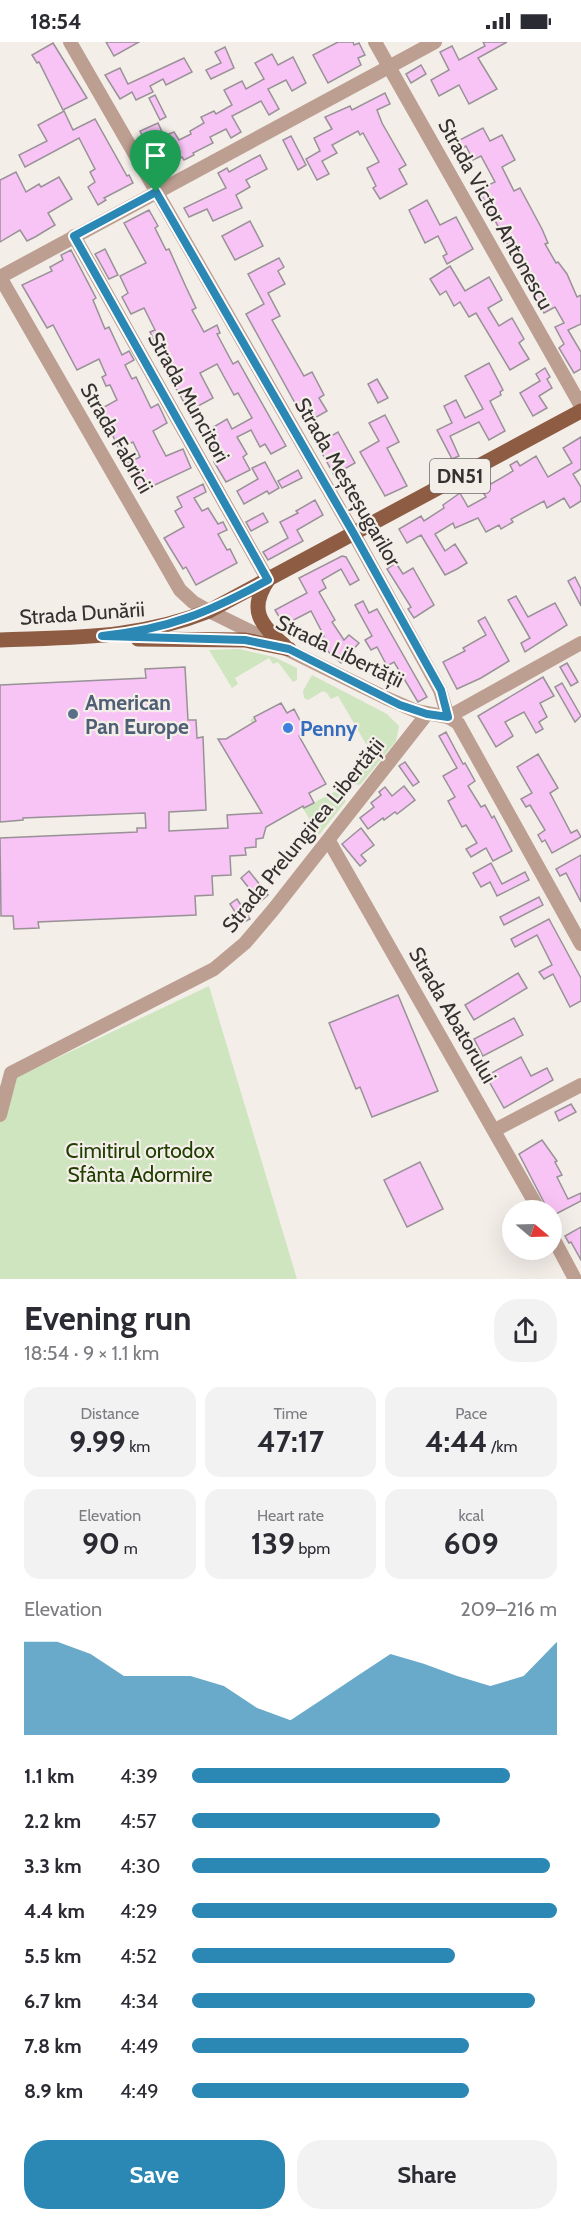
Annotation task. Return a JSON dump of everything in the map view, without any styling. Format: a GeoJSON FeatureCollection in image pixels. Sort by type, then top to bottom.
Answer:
{"type":"FeatureCollection","features":[{"type":"Feature","properties":{"kind":"main road","name":"Strada Dunării"},"geometry":{"type":"LineString","coordinates":[[0,640],[102,636],[157,628],[209,611],[581,409]]}},
{"type":"Feature","properties":{"kind":"main road"},"geometry":{"type":"LineString","coordinates":[[268,580],[259,598],[259,617],[266,630],[289,649]]}},
{"type":"Feature","properties":{"kind":"main road"},"geometry":{"type":"LineString","coordinates":[[102,636],[245,640],[289,649]]}},
{"type":"Feature","properties":{"kind":"street","name":"Strada Meșteșugarilor"},"geometry":{"type":"LineString","coordinates":[[70,42],[354,534],[441,690],[448,717],[461,726],[581,944]]}},
{"type":"Feature","properties":{"kind":"street","name":"Strada Victor Antonescu"},"geometry":{"type":"LineString","coordinates":[[375,42],[581,409]]}},
{"type":"Feature","properties":{"kind":"street"},"geometry":{"type":"LineString","coordinates":[[0,277],[435,42]]}},
{"type":"Feature","properties":{"kind":"street","name":"Strada Muncitori"},"geometry":{"type":"LineString","coordinates":[[74,236],[268,580]]}},
{"type":"Feature","properties":{"kind":"street","name":"Strada Fabricii"},"geometry":{"type":"LineString","coordinates":[[0,277],[180,590],[209,611]]}},
{"type":"Feature","properties":{"kind":"street","name":"Strada Libertății"},"geometry":{"type":"LineString","coordinates":[[209,611],[400,705],[427,714],[448,717]]}},
{"type":"Feature","properties":{"kind":"street"},"geometry":{"type":"LineString","coordinates":[[448,717],[581,643]]}},
{"type":"Feature","properties":{"kind":"street","name":"Strada Prelungirea Libertății"},"geometry":{"type":"LineString","coordinates":[[0,1115],[11,1073],[214,969],[229,958],[266,918],[329,841],[427,714]]}},
{"type":"Feature","properties":{"kind":"street","name":"Strada Abatorului"},"geometry":{"type":"LineString","coordinates":[[329,841],[534,1200]]}},
{"type":"Feature","properties":{"kind":"street"},"geometry":{"type":"LineString","coordinates":[[495,1130],[581,1084]]}},
{"type":"Feature","properties":{"kind":"street"},"geometry":{"type":"LineString","coordinates":[[562,1256],[574,1279]]}},
{"type":"Feature","properties":{"kind":"green space"},"geometry":{"type":"Polygon","coordinates":[[[239,649],[274,657],[297,668],[297,680],[293,682],[278,662],[273,664],[269,658],[235,678],[238,684],[232,688],[209,650],[239,649]]]}},
{"type":"Feature","properties":{"kind":"green space"},"geometry":{"type":"Polygon","coordinates":[[[312,675],[387,714],[399,726],[396,741],[360,785],[354,784],[352,780],[368,759],[369,749],[338,696],[331,699],[323,691],[308,700],[304,698],[303,691],[312,675]]]}},
{"type":"Feature","properties":{"kind":"green space"},"geometry":{"type":"Polygon","coordinates":[[[254,717],[304,808],[334,792],[346,801],[319,835],[250,720],[254,717]]]}},
{"type":"Feature","properties":{"kind":"green space","name":"Cimitirul ortodox Sfânta Adormire"},"geometry":{"type":"Polygon","coordinates":[[[209,986],[297,1279],[0,1279],[0,1085],[209,986]]]}},
{"type":"Feature","properties":{"kind":"building"},"geometry":{"type":"Polygon","coordinates":[[[106,42],[139,42],[114,56],[106,42]]]}},
{"type":"Feature","properties":{"kind":"building"},"geometry":{"type":"Polygon","coordinates":[[[338,42],[353,42],[354,45],[359,43],[365,55],[358,58],[361,65],[328,83],[313,55],[338,42]]]}},
{"type":"Feature","properties":{"kind":"building"},"geometry":{"type":"Polygon","coordinates":[[[483,42],[507,42],[478,58],[497,89],[469,104],[459,85],[439,96],[431,80],[449,70],[440,52],[452,46],[459,60],[485,46],[483,42]]]}},
{"type":"Feature","properties":{"kind":"building"},"geometry":{"type":"Polygon","coordinates":[[[53,43],[87,98],[63,110],[39,62],[37,63],[32,55],[53,43]]]}},
{"type":"Feature","properties":{"kind":"building"},"geometry":{"type":"Polygon","coordinates":[[[225,47],[234,68],[211,79],[206,70],[221,63],[215,52],[225,47]]]}},
{"type":"Feature","properties":{"kind":"building"},"geometry":{"type":"Polygon","coordinates":[[[272,54],[278,65],[293,57],[306,83],[292,91],[286,80],[268,89],[279,109],[269,115],[261,101],[232,116],[241,132],[231,138],[226,129],[210,137],[213,143],[193,153],[194,155],[184,160],[182,157],[162,167],[148,138],[144,139],[140,131],[158,123],[164,136],[174,132],[179,140],[191,134],[190,131],[204,123],[201,117],[214,111],[216,114],[232,105],[224,90],[242,81],[246,89],[264,79],[255,63],[272,54]]]}},
{"type":"Feature","properties":{"kind":"building"},"geometry":{"type":"Polygon","coordinates":[[[184,58],[192,72],[166,85],[163,79],[150,86],[153,92],[136,100],[132,92],[120,99],[105,75],[120,68],[128,84],[184,58]]]}},
{"type":"Feature","properties":{"kind":"building"},"geometry":{"type":"Polygon","coordinates":[[[421,65],[426,74],[411,83],[406,74],[421,65]]]}},
{"type":"Feature","properties":{"kind":"building"},"geometry":{"type":"Polygon","coordinates":[[[385,93],[390,104],[377,110],[406,165],[399,169],[407,184],[380,199],[373,188],[376,186],[367,168],[379,162],[363,133],[360,135],[358,131],[332,145],[337,153],[322,161],[329,174],[317,180],[306,159],[320,151],[314,138],[332,129],[325,117],[350,106],[352,110],[385,93]]]}},
{"type":"Feature","properties":{"kind":"building"},"geometry":{"type":"Polygon","coordinates":[[[155,95],[166,117],[160,120],[149,98],[155,95]]]}},
{"type":"Feature","properties":{"kind":"building"},"geometry":{"type":"Polygon","coordinates":[[[64,111],[73,130],[95,119],[133,183],[104,198],[106,200],[98,205],[88,187],[95,182],[90,172],[95,169],[79,138],[25,167],[19,155],[47,141],[38,125],[64,111]]]}},
{"type":"Feature","properties":{"kind":"building"},"geometry":{"type":"Polygon","coordinates":[[[483,128],[490,141],[502,135],[515,160],[502,167],[514,191],[520,188],[542,229],[548,243],[545,244],[556,263],[558,262],[567,274],[577,297],[581,295],[581,324],[568,330],[581,352],[581,369],[574,373],[559,348],[564,344],[555,327],[564,323],[555,307],[544,313],[483,198],[480,199],[476,191],[495,182],[481,156],[473,160],[466,146],[454,153],[450,145],[483,128]]]}},
{"type":"Feature","properties":{"kind":"building"},"geometry":{"type":"Polygon","coordinates":[[[291,136],[306,165],[298,170],[283,140],[291,136]]]}},
{"type":"Feature","properties":{"kind":"building"},"geometry":{"type":"Polygon","coordinates":[[[260,155],[267,169],[246,180],[250,187],[236,195],[242,208],[213,221],[207,209],[189,217],[184,208],[226,188],[218,173],[227,168],[229,172],[260,155]]]}},
{"type":"Feature","properties":{"kind":"building"},"geometry":{"type":"Polygon","coordinates":[[[16,172],[26,192],[39,184],[41,187],[59,177],[72,199],[48,213],[55,225],[35,237],[27,241],[20,230],[0,242],[0,180],[16,172]]]}},
{"type":"Feature","properties":{"kind":"building"},"geometry":{"type":"Polygon","coordinates":[[[427,200],[440,225],[456,217],[473,249],[447,264],[443,256],[447,254],[438,236],[425,243],[409,210],[427,200]]]}},
{"type":"Feature","properties":{"kind":"building"},"geometry":{"type":"Polygon","coordinates":[[[149,210],[158,226],[155,228],[166,250],[169,249],[196,308],[192,310],[204,332],[217,325],[220,333],[217,334],[233,364],[238,361],[286,446],[271,454],[265,444],[260,447],[251,430],[237,437],[247,454],[243,457],[250,470],[226,482],[214,462],[220,459],[205,432],[227,419],[232,429],[252,418],[238,393],[234,395],[217,364],[200,373],[213,398],[189,411],[167,373],[169,372],[150,332],[155,330],[144,308],[131,314],[122,297],[128,293],[120,276],[146,263],[124,223],[149,210]]]}},
{"type":"Feature","properties":{"kind":"building"},"geometry":{"type":"Polygon","coordinates":[[[250,221],[263,246],[235,260],[222,236],[250,221]]]}},
{"type":"Feature","properties":{"kind":"building"},"geometry":{"type":"Polygon","coordinates":[[[105,249],[118,275],[109,279],[95,254],[105,249]]]}},
{"type":"Feature","properties":{"kind":"building"},"geometry":{"type":"Polygon","coordinates":[[[71,250],[96,298],[93,300],[105,329],[109,327],[122,355],[129,351],[134,360],[125,365],[132,379],[136,377],[151,408],[158,404],[162,412],[167,423],[153,431],[166,456],[183,449],[191,468],[140,492],[124,465],[140,457],[133,442],[119,449],[105,419],[102,420],[97,411],[117,400],[110,385],[106,386],[102,377],[106,375],[99,359],[77,370],[53,325],[47,328],[22,285],[52,271],[50,267],[63,260],[61,255],[71,250]]]}},
{"type":"Feature","properties":{"kind":"building"},"geometry":{"type":"Polygon","coordinates":[[[279,258],[284,267],[278,271],[285,284],[268,293],[280,316],[272,320],[304,376],[312,372],[324,395],[319,398],[327,411],[306,423],[246,314],[264,304],[248,274],[279,258]]]}},
{"type":"Feature","properties":{"kind":"building"},"geometry":{"type":"Polygon","coordinates":[[[450,266],[465,291],[489,277],[502,300],[488,308],[499,326],[512,318],[524,339],[519,343],[529,359],[510,370],[476,313],[469,317],[460,302],[454,306],[446,291],[440,295],[430,279],[450,266]]]}},
{"type":"Feature","properties":{"kind":"building"},"geometry":{"type":"Polygon","coordinates":[[[489,363],[503,390],[500,392],[501,395],[490,401],[505,431],[489,440],[479,422],[450,436],[459,456],[452,459],[437,430],[452,423],[444,406],[456,400],[465,418],[483,409],[465,376],[489,363]]]}},
{"type":"Feature","properties":{"kind":"building"},"geometry":{"type":"Polygon","coordinates":[[[545,368],[552,388],[539,396],[547,408],[533,416],[520,393],[540,381],[536,374],[545,368]]]}},
{"type":"Feature","properties":{"kind":"building"},"geometry":{"type":"Polygon","coordinates":[[[377,379],[388,398],[378,403],[368,384],[377,379]]]}},
{"type":"Feature","properties":{"kind":"building"},"geometry":{"type":"Polygon","coordinates":[[[385,415],[399,442],[387,448],[407,486],[385,496],[360,452],[379,441],[369,423],[385,415]]]}},
{"type":"Feature","properties":{"kind":"building"},"geometry":{"type":"Polygon","coordinates":[[[338,432],[355,463],[334,475],[317,444],[338,432]]]}},
{"type":"Feature","properties":{"kind":"building"},"geometry":{"type":"Polygon","coordinates":[[[581,437],[581,469],[573,474],[581,487],[581,501],[570,508],[564,498],[547,508],[544,501],[511,519],[513,522],[501,529],[499,525],[486,532],[478,518],[455,528],[453,523],[435,534],[445,551],[455,544],[467,563],[457,569],[445,575],[421,535],[407,543],[399,529],[421,516],[424,521],[444,508],[443,505],[460,493],[468,507],[486,497],[479,486],[489,480],[491,484],[513,471],[510,465],[517,461],[520,466],[536,456],[548,477],[572,463],[563,448],[581,437]]]}},
{"type":"Feature","properties":{"kind":"building"},"geometry":{"type":"Polygon","coordinates":[[[265,462],[279,488],[269,494],[267,491],[244,504],[237,491],[258,479],[252,468],[265,462]]]}},
{"type":"Feature","properties":{"kind":"building"},"geometry":{"type":"Polygon","coordinates":[[[298,470],[302,478],[282,488],[278,481],[298,470]]]}},
{"type":"Feature","properties":{"kind":"building"},"geometry":{"type":"Polygon","coordinates":[[[203,484],[206,492],[194,498],[202,511],[208,508],[218,524],[223,522],[227,530],[218,534],[227,550],[230,549],[237,563],[196,585],[186,567],[183,569],[164,538],[184,527],[175,511],[182,507],[177,497],[203,484]]]}},
{"type":"Feature","properties":{"kind":"building"},"geometry":{"type":"Polygon","coordinates":[[[315,500],[323,515],[297,530],[303,541],[268,560],[263,552],[288,538],[280,522],[298,513],[296,511],[315,500]]]}},
{"type":"Feature","properties":{"kind":"building"},"geometry":{"type":"Polygon","coordinates":[[[263,513],[268,522],[251,531],[246,522],[263,513]]]}},
{"type":"Feature","properties":{"kind":"building"},"geometry":{"type":"Polygon","coordinates":[[[342,556],[346,557],[359,580],[350,585],[341,569],[322,580],[326,588],[319,592],[335,620],[332,622],[344,640],[349,635],[359,643],[341,663],[323,647],[321,649],[316,642],[324,636],[311,611],[284,625],[275,610],[307,593],[299,578],[342,556]]]}},
{"type":"Feature","properties":{"kind":"building"},"geometry":{"type":"Polygon","coordinates":[[[396,563],[403,574],[413,568],[434,605],[414,618],[408,609],[411,607],[387,569],[396,563]]]}},
{"type":"Feature","properties":{"kind":"building"},"geometry":{"type":"Polygon","coordinates":[[[575,577],[581,589],[581,606],[568,581],[575,577]]]}},
{"type":"Feature","properties":{"kind":"building"},"geometry":{"type":"Polygon","coordinates":[[[516,596],[528,617],[555,603],[567,625],[525,652],[521,643],[530,638],[508,600],[516,596]]]}},
{"type":"Feature","properties":{"kind":"building"},"geometry":{"type":"Polygon","coordinates":[[[363,601],[369,613],[377,609],[427,697],[418,702],[394,662],[387,666],[377,647],[371,650],[365,640],[372,636],[355,605],[363,601]]]}},
{"type":"Feature","properties":{"kind":"building"},"geometry":{"type":"Polygon","coordinates":[[[485,617],[509,661],[457,689],[443,662],[465,651],[463,648],[486,635],[478,621],[485,617]]]}},
{"type":"Feature","properties":{"kind":"building"},"geometry":{"type":"Polygon","coordinates":[[[567,663],[578,682],[571,686],[560,667],[567,663]]]}},
{"type":"Feature","properties":{"kind":"building"},"geometry":{"type":"Polygon","coordinates":[[[185,667],[188,720],[196,720],[197,738],[203,737],[206,810],[169,812],[169,831],[228,828],[227,815],[262,813],[218,739],[226,739],[256,721],[254,717],[281,703],[287,713],[294,709],[306,732],[299,736],[326,784],[309,793],[314,803],[304,808],[303,806],[266,827],[263,838],[256,839],[256,847],[245,848],[246,855],[230,856],[231,875],[212,876],[213,895],[195,896],[196,915],[38,922],[39,928],[14,929],[13,916],[1,916],[0,838],[137,832],[137,828],[146,828],[145,813],[23,818],[23,820],[0,822],[0,685],[146,678],[145,669],[185,667]]]}},
{"type":"Feature","properties":{"kind":"building"},"geometry":{"type":"Polygon","coordinates":[[[543,677],[554,696],[540,703],[547,717],[539,722],[543,729],[536,733],[524,712],[505,722],[513,736],[496,747],[478,716],[543,677]]]}},
{"type":"Feature","properties":{"kind":"building"},"geometry":{"type":"Polygon","coordinates":[[[562,683],[581,716],[575,722],[555,687],[562,683]]]}},
{"type":"Feature","properties":{"kind":"building"},"geometry":{"type":"Polygon","coordinates":[[[446,732],[475,781],[468,786],[481,807],[485,805],[492,818],[494,816],[512,851],[493,861],[486,848],[471,857],[466,849],[477,843],[466,825],[462,827],[448,801],[455,797],[443,776],[457,768],[439,736],[446,732]]]}},
{"type":"Feature","properties":{"kind":"building"},"geometry":{"type":"Polygon","coordinates":[[[538,754],[558,788],[550,793],[571,833],[577,830],[581,837],[552,853],[545,840],[542,842],[538,835],[545,830],[530,805],[526,807],[521,799],[532,793],[517,767],[538,754]]]}},
{"type":"Feature","properties":{"kind":"building"},"geometry":{"type":"Polygon","coordinates":[[[405,762],[419,782],[413,786],[399,766],[405,762]]]}},
{"type":"Feature","properties":{"kind":"building"},"geometry":{"type":"Polygon","coordinates":[[[404,786],[415,800],[397,814],[395,812],[384,820],[383,818],[368,829],[360,818],[374,807],[371,803],[381,795],[379,792],[385,787],[392,796],[404,786]]]}},
{"type":"Feature","properties":{"kind":"building"},"geometry":{"type":"Polygon","coordinates":[[[361,828],[374,845],[361,855],[366,861],[360,866],[342,844],[361,828]]]}},
{"type":"Feature","properties":{"kind":"building"},"geometry":{"type":"Polygon","coordinates":[[[581,855],[581,902],[566,873],[560,876],[556,869],[581,855]]]}},
{"type":"Feature","properties":{"kind":"building"},"geometry":{"type":"Polygon","coordinates":[[[491,863],[502,884],[525,872],[529,880],[497,896],[490,882],[481,887],[473,873],[491,863]]]}},
{"type":"Feature","properties":{"kind":"building"},"geometry":{"type":"Polygon","coordinates":[[[249,871],[268,895],[260,902],[241,878],[249,871]]]}},
{"type":"Feature","properties":{"kind":"building"},"geometry":{"type":"Polygon","coordinates":[[[539,897],[543,905],[504,925],[500,917],[539,897]]]}},
{"type":"Feature","properties":{"kind":"building"},"geometry":{"type":"Polygon","coordinates":[[[237,899],[250,919],[242,923],[230,904],[237,899]]]}},
{"type":"Feature","properties":{"kind":"building"},"geometry":{"type":"Polygon","coordinates":[[[549,919],[581,978],[581,1001],[570,1007],[553,974],[544,979],[539,972],[552,965],[537,935],[515,947],[511,939],[549,919]]]}},
{"type":"Feature","properties":{"kind":"building"},"geometry":{"type":"Polygon","coordinates":[[[518,973],[527,988],[474,1020],[465,1005],[518,973]]]}},
{"type":"Feature","properties":{"kind":"building"},"geometry":{"type":"Polygon","coordinates":[[[398,995],[438,1091],[372,1117],[360,1087],[356,1089],[329,1023],[398,995]]]}},
{"type":"Feature","properties":{"kind":"building"},"geometry":{"type":"Polygon","coordinates":[[[514,1018],[523,1035],[483,1056],[474,1039],[514,1018]]]}},
{"type":"Feature","properties":{"kind":"building"},"geometry":{"type":"Polygon","coordinates":[[[521,1057],[531,1076],[547,1068],[553,1080],[504,1108],[486,1076],[521,1057]]]}},
{"type":"Feature","properties":{"kind":"building"},"geometry":{"type":"Polygon","coordinates":[[[571,1104],[576,1112],[559,1121],[555,1112],[571,1104]]]}},
{"type":"Feature","properties":{"kind":"building"},"geometry":{"type":"Polygon","coordinates":[[[542,1140],[557,1161],[555,1162],[562,1175],[557,1177],[568,1199],[581,1193],[581,1201],[562,1211],[562,1200],[543,1200],[519,1154],[542,1140]]]}},
{"type":"Feature","properties":{"kind":"building"},"geometry":{"type":"Polygon","coordinates":[[[420,1162],[443,1209],[407,1227],[384,1180],[420,1162]]]}},
{"type":"Feature","properties":{"kind":"building"},"geometry":{"type":"Polygon","coordinates":[[[581,1227],[581,1260],[565,1236],[581,1227]]]}},
{"type":"Feature","properties":{"kind":"place","name":"American Pan Europe"},"geometry":{"type":"Point","coordinates":[73,714]}},
{"type":"Feature","properties":{"kind":"place","name":"Penny"},"geometry":{"type":"Point","coordinates":[288,728]}},
{"type":"Feature","properties":{"kind":"route"},"geometry":{"type":"LineString","coordinates":[[156,192],[359,543],[441,690],[448,717],[427,714],[400,705],[289,649],[269,644],[245,640],[174,640],[102,636],[137,633],[187,620],[268,580],[74,236],[156,192]]}}]}
